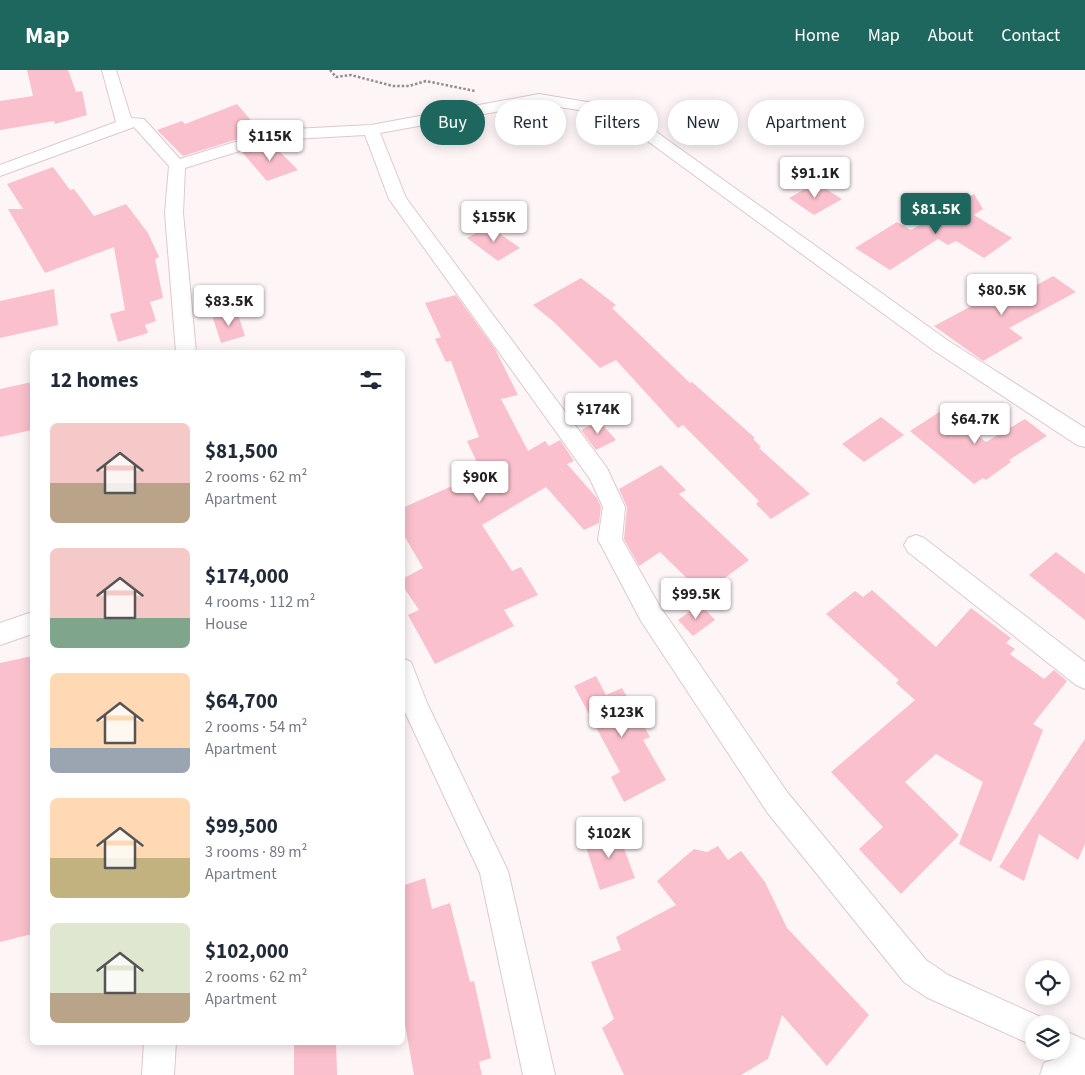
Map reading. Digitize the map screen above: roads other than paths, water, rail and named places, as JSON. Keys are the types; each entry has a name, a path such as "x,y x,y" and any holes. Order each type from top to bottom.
{"street":[{"path":"109,70 125,124"},
{"path":"177,164 274,135 371,130 539,99 617,111 940,345 1085,439"},
{"path":"0,171 125,124 138,122 177,164 174,213 186,350"},
{"path":"371,130 398,199 540,396 599,474 614,507 610,540 650,613 777,802 915,971 937,986 1025,1026"},
{"path":"916,545 1085,677"},
{"path":"0,634 30,624"},
{"path":"405,678 416,707 494,872 539,1075"},
{"path":"158,1075 160,1045"},
{"path":"1070,1050 1085,1057"},
{"path":"1056,1075 1085,1065"}]}
